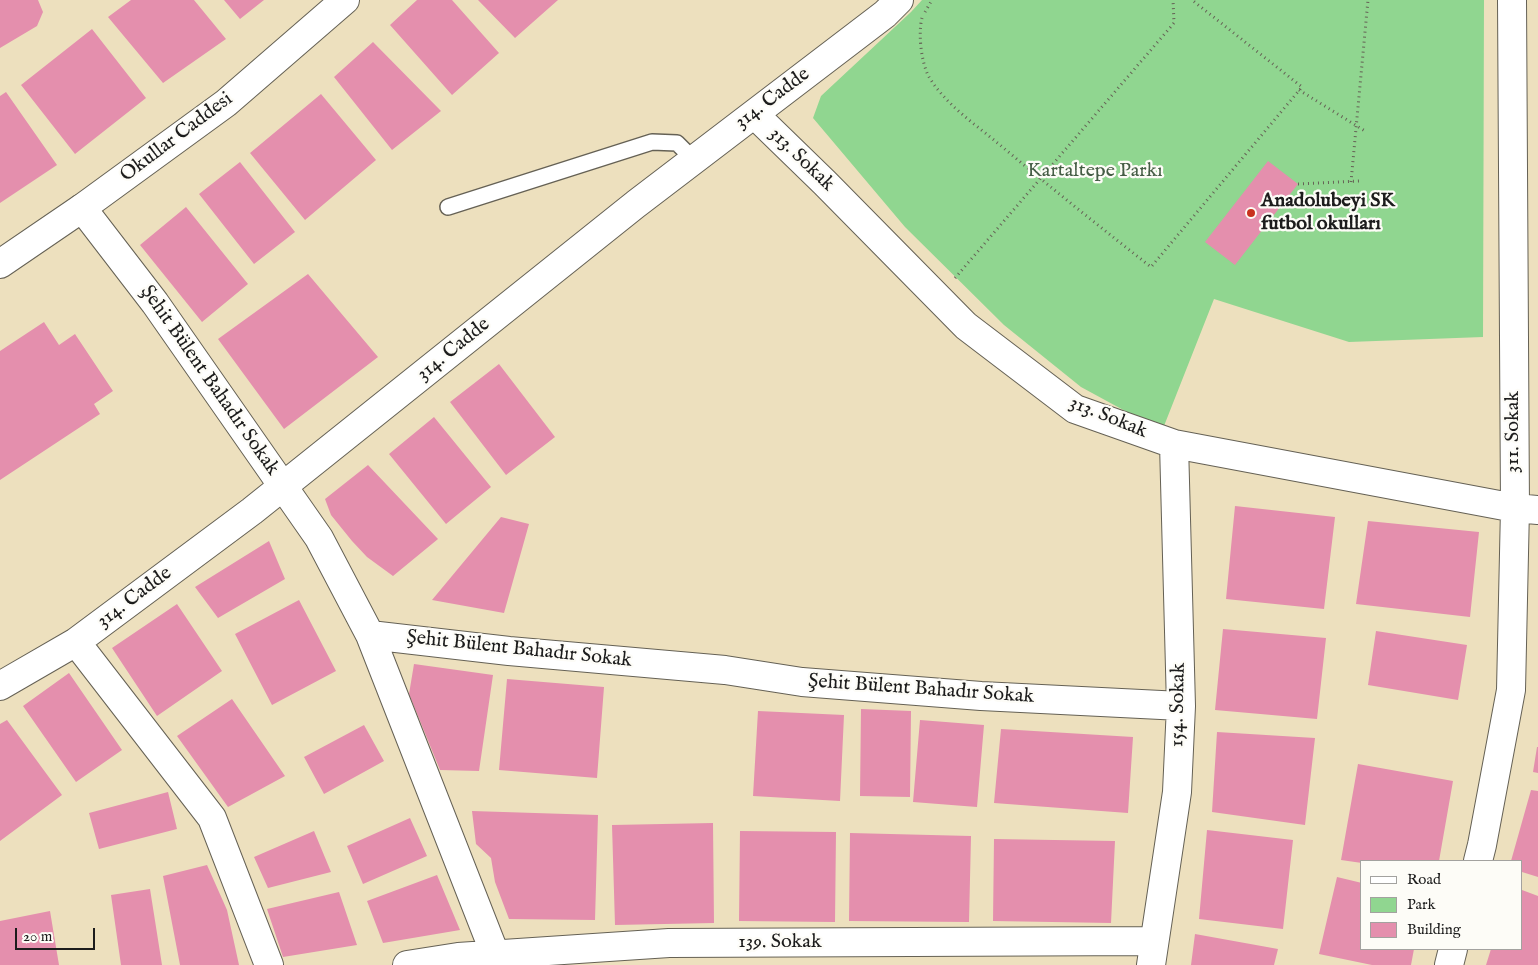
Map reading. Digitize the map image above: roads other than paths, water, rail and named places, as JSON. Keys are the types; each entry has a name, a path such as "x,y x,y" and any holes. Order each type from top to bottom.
{"street":[{"name":"Okullar Caddesi","path":"0,264 82,208 226,103 345,0"},
{"name":"314. Cadde","path":"0,686 76,642 284,486 636,204 885,14 899,0"},
{"name":"311. Sokak","path":"1478,860 1511,690 1526,509 1512,0"},
{"name":"313. Sokak","path":"754,114 966,326 1074,409 1174,444 1526,509"},
{"name":"Şehit Bülent Bahadır Sokak","path":"82,208 155,303 284,486 319,538 370,635 509,651 725,670 802,682 981,696 1181,706"},
{"name":"154. Sokak","path":"1153,953 1177,792 1181,706 1174,444"},
{"path":"370,635 496,960"},
{"path":"76,642 212,818 269,965"},
{"name":"139. Sokak","path":"407,965 458,957 496,960 669,942 1153,953"},
{"path":"1448,965 1453,950"}],"lane":[{"path":"448,207 652,142 677,143 694,160"}],"place":[{"name":"Anadolubeyi SK futbol okulları","path":"1251,213"}],"park label":[{"name":"Kartaltepe Parkı","path":"1095,172"}]}
